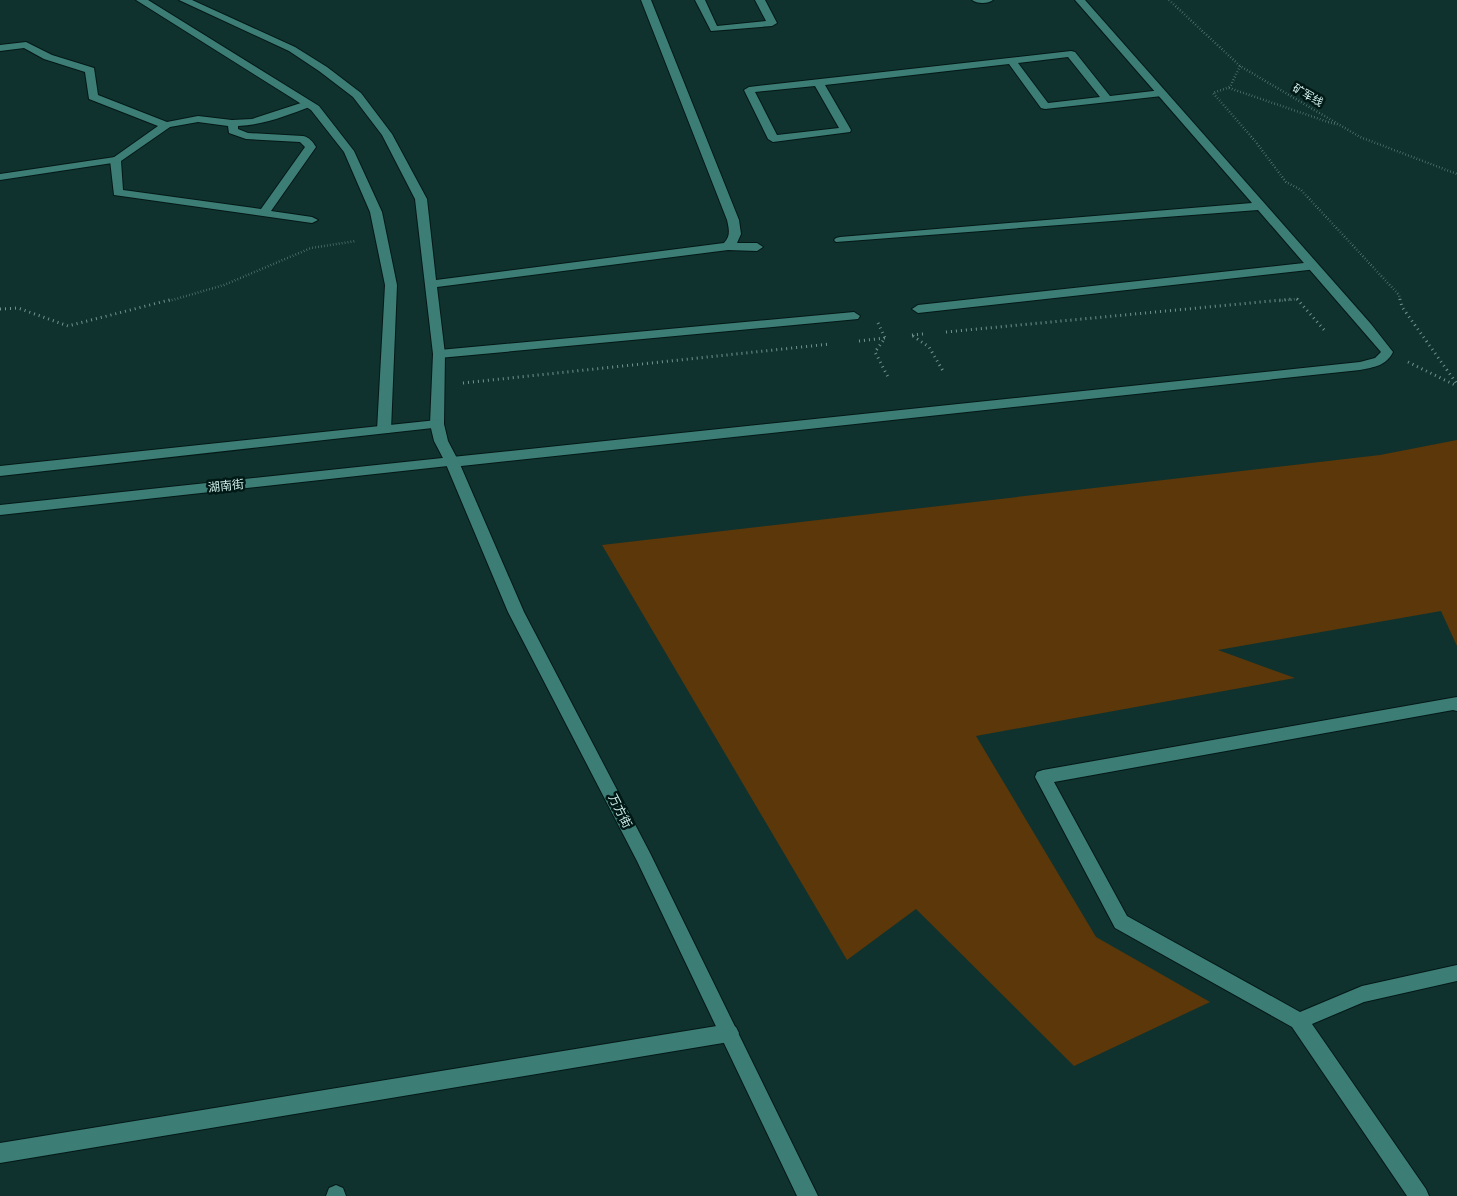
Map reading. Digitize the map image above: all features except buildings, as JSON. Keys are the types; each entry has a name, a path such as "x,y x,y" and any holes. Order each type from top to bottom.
{"street":[{"path":"142,0 315,108 349,151 376,212 391,285 384,430"},
{"name":"万方街","path":"184,0 292,49 323,69 357,95 387,134 421,198 439,354 437,386 440,441 452,462 516,612 644,858 808,1196"},
{"path":"646,0 733,220 736,232 735,239 728,246"},
{"path":"700,0 714,29 772,23 760,0"},
{"path":"977,0 988,0"},
{"path":"1080,0 1314,266 1387,352"},
{"path":"0,48 26,45 48,57 90,70 93,98 166,125"},
{"path":"818,82 846,130 773,139 749,90 818,82 1012,61 1071,54 1107,99"},
{"path":"1012,61 1045,106 1162,93"},
{"path":"0,177 115,160 166,125 191,119 211,119 233,123 274,117 308,104"},
{"path":"233,123 233,131 246,136 303,139 312,147 264,213"},
{"path":"115,160 118,193 312,220"},
{"path":"840,240 1261,206"},
{"path":"430,284 728,246 757,247"},
{"path":"918,309 1314,266"},
{"path":"439,354 854,316"},
{"name":"湖南街","path":"0,510 1360,366 1377,362 1385,357 1387,352"},
{"path":"0,472 438,424"},
{"path":"1419,1196 1299,1022 1121,922 1042,777 1456,703 1457,705"},
{"path":"1299,1022 1362,994 1457,973"},
{"path":"0,1153 729,1033"}],"path":[{"name":"矿军线","path":"1169,0 1240,66 1360,137 1457,174"},
{"path":"1240,66 1230,88 1213,93 1286,182 1301,190 1399,295 1402,307 1457,385"},
{"path":"1228,88 1313,118 1342,126"},
{"path":"0,309 18,308 68,326 140,309 224,285 311,248 381,237"},
{"path":"941,332 1297,299 1325,331"},
{"path":"878,322 885,338"},
{"path":"908,327 912,335 929,347 943,371"},
{"path":"912,335 931,334"},
{"path":"856,341 885,338"},
{"path":"885,338 875,352 888,377"},
{"path":"437,386 837,343"},
{"path":"1387,352 1457,385"}],"shaded area":[{"path":"1457,440 1457,646 1441,611 1218,650 1295,678 976,736 1096,937 1210,1002 1074,1066 916,909 847,960 602,545 1380,455"}]}
